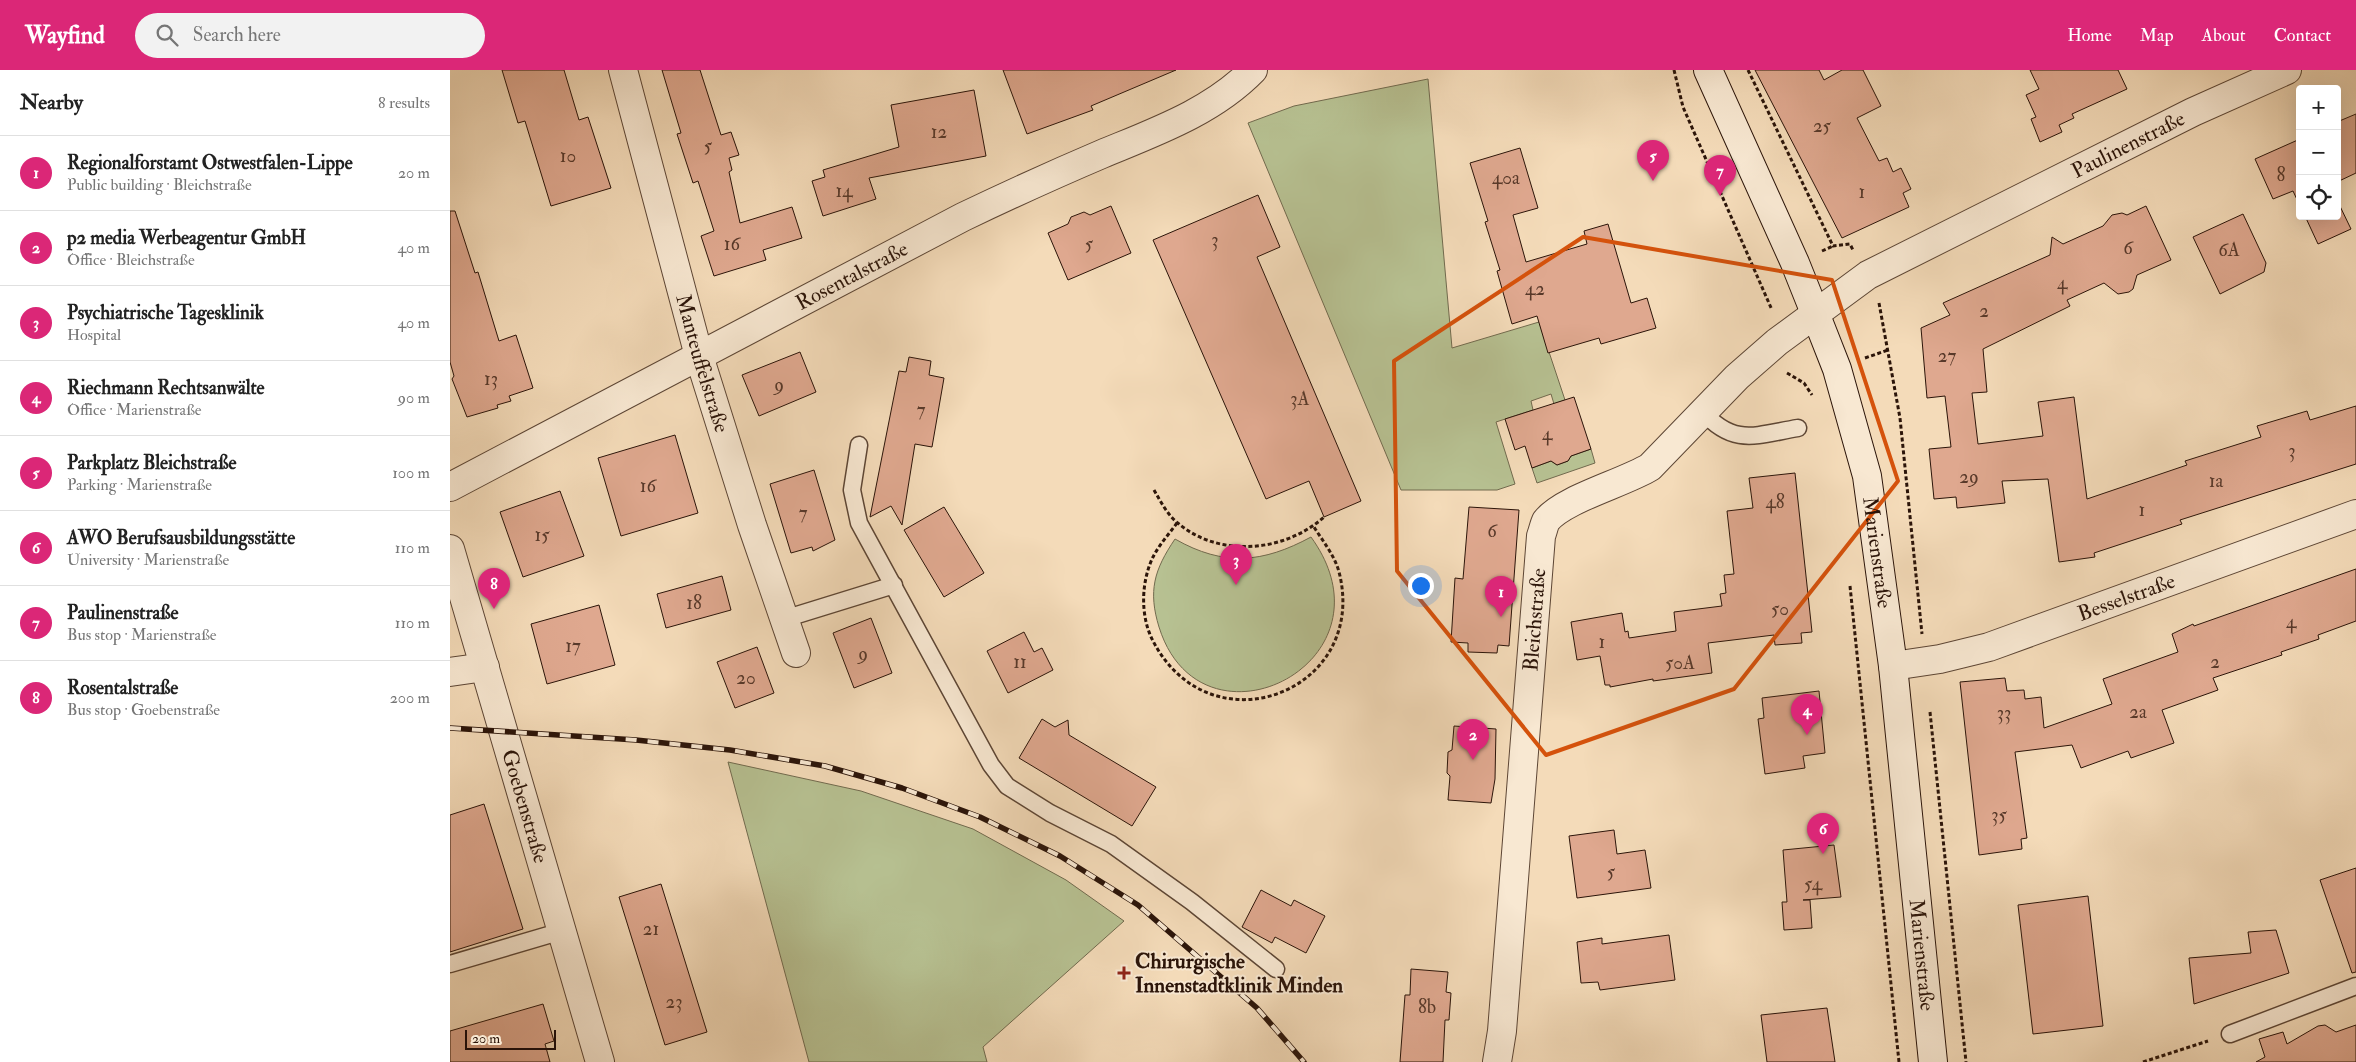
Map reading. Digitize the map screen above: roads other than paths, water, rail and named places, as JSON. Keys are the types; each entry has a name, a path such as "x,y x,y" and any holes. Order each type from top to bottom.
{"street":[{"name":"Manteuffelstraße","path":"623,70 698,356 752,525 796,653"},
{"name":"Rosentalstraße","path":"450,487 963,217 1027,186 1174,123 1231,90 1253,70"},
{"name":"Marienstraße","path":"1708,70 1816,313 1837,369 1866,476 1893,666 1933,1062"},
{"name":"Paulinenstraße","path":"1816,313 1868,275 2192,112 2287,70"},
{"name":"Bleichstraße","path":"1497,1062 1502,1031 1542,536 1545,522 1554,513 1576,501 1634,477 1650,467 1702,411 1737,377 1777,342 1816,313"},
{"name":"Besselstraße","path":"1893,666 1940,659 1989,647 2356,514"},
{"name":"Goebenstraße","path":"450,549 600,1062"},
{"path":"450,672 485,667"}],"lane":[{"path":"1702,411 1722,430 1740,436 1798,428"},
{"path":"859,445 852,490 859,523 991,765 1006,786 1050,814 1111,844 1192,902 1276,970"},
{"path":"784,620 894,585"},
{"path":"450,964 562,931"},
{"path":"2230,1034 2356,986"}],"railway":[{"path":"450,728 636,740 730,750 825,766 902,788 980,817 1060,856 1138,905 1257,1008 1304,1062"}],"place":[{"name":"Parkplatz Bleichstraße","path":"1653,181"},
{"name":"Paulinenstraße","path":"1720,196"},
{"name":"Psychiatrische Tagesklinik","path":"1236,585"},
{"name":"Rosentalstraße","path":"494,609"},
{"name":"Regionalforstamt Ostwestfalen-Lippe","path":"1501,617"},
{"name":"Riechmann Rechtsanwälte","path":"1807,735"},
{"name":"p2 media Werbeagentur GmbH","path":"1473,760"},
{"name":"AWO Berufsausbildungsstätte","path":"1823,854"},
{"name":"Chirurgische Innenstadtklinik Minden","path":"1124,973"}]}
